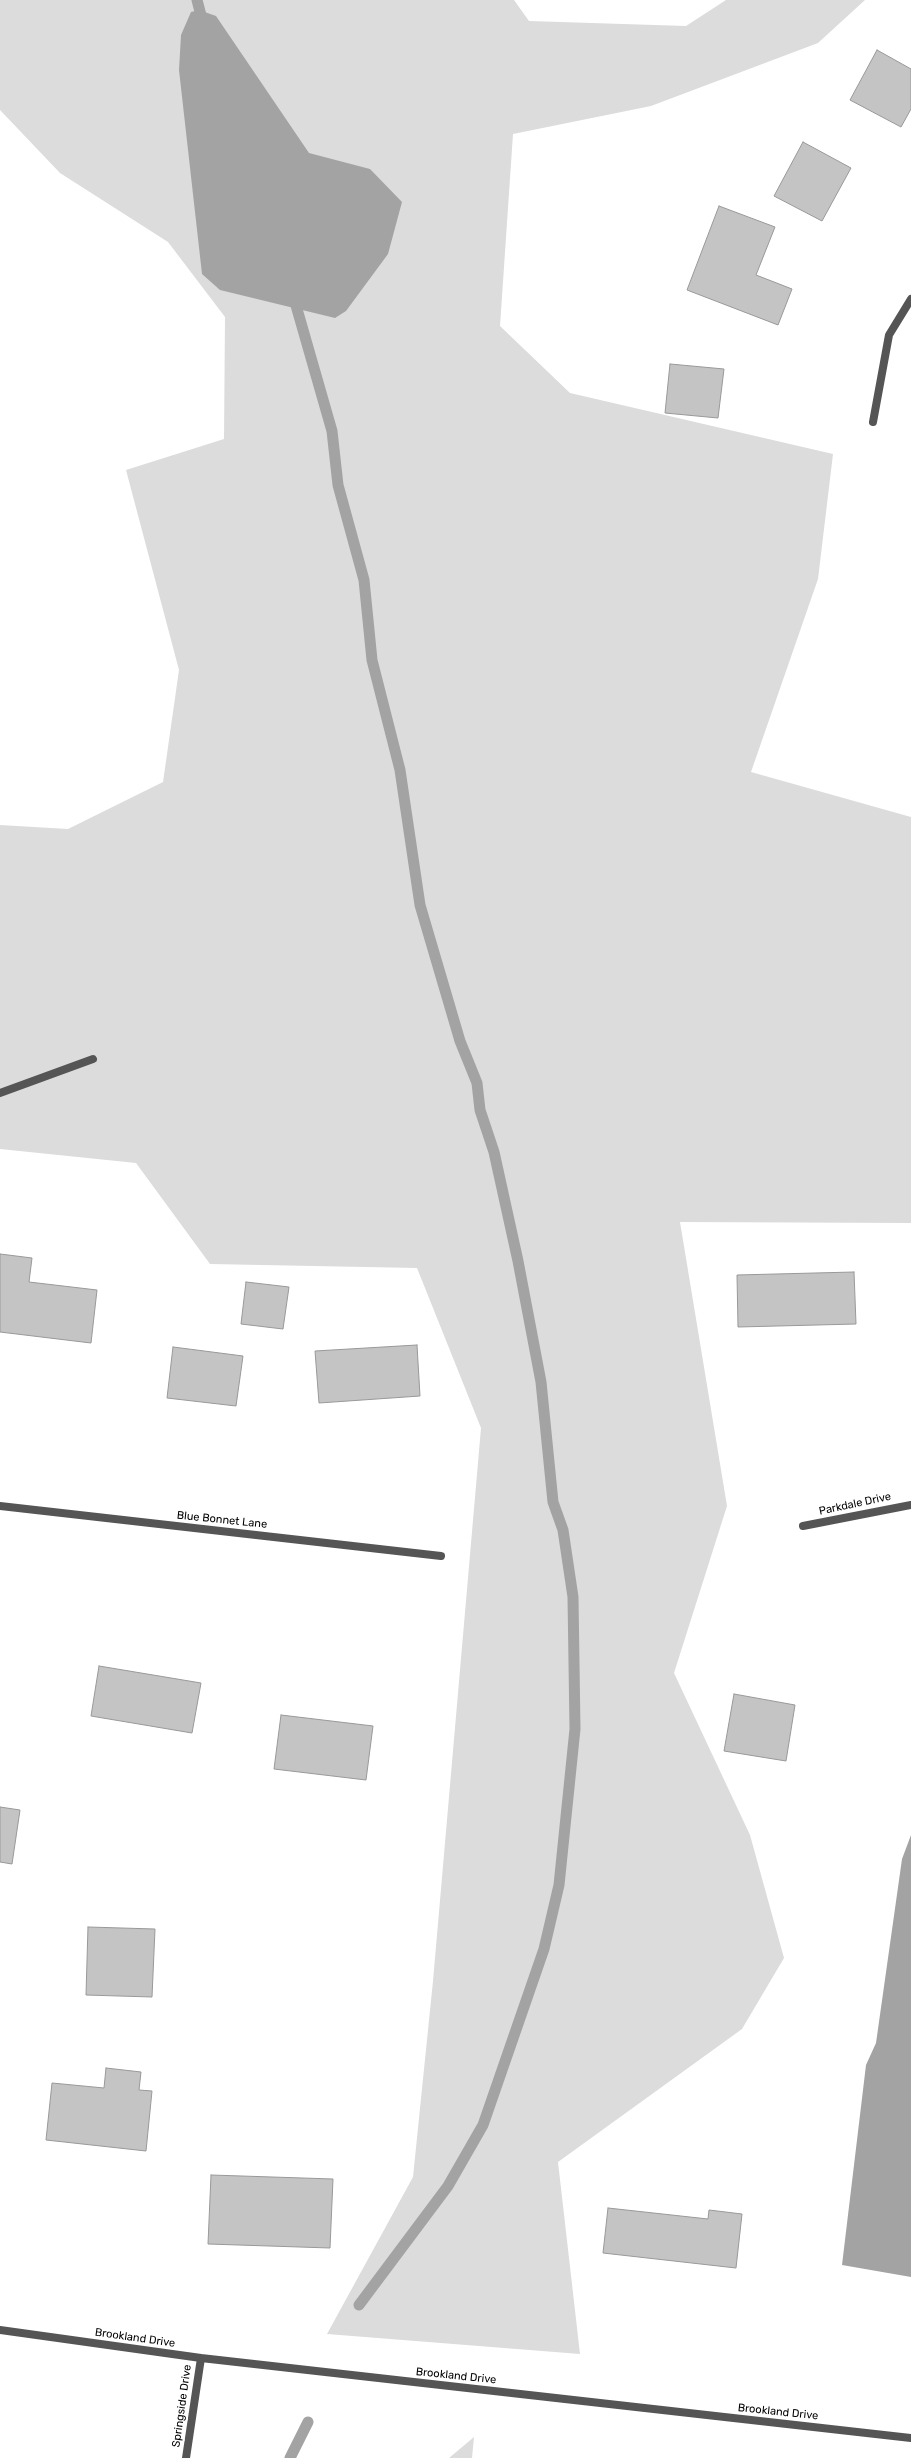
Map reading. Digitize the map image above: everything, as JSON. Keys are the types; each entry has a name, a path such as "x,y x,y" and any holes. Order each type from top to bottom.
{"street":[{"path":"873,422 889,335 911,299"},
{"path":"0,1093 93,1059"},
{"name":"Parkdale Drive","path":"803,1526 911,1505"},
{"name":"Blue Bonnet Lane","path":"0,1506 441,1556"},
{"name":"Brookland Drive","path":"0,2330 200,2358 911,2438"},
{"name":"Springside Drive","path":"186,2458 200,2358"}],"shaded area":[{"path":"0,0 514,0 529,21 686,26 726,0 865,0 818,43 651,106 513,134 500,326 570,393 833,454 818,579 751,772 911,817 911,1223 680,1222 727,1506 674,1673 750,1835 784,1958 742,2029 558,2162 580,2354 327,2334 413,2177 433,1981 481,1428 417,1268 210,1264 136,1163 0,1149 0,825 68,829 163,782 179,670 126,470 224,439 225,317 168,242 60,173 0,110"},
{"path":"199,10 216,16 309,153 370,169 402,202 388,254 346,311 335,318 220,290 202,274 179,70 181,35 191,12"},
{"path":"911,1835 911,2277 842,2265 866,2065 876,2043 902,1859"},
{"path":"474,2437 472,2458 449,2458"}],"building":[{"path":"877,50 911,69 911,109 901,127 850,100"},
{"path":"803,142 851,168 822,221 774,196"},
{"path":"719,206 775,227 756,275 792,289 778,325 687,290"},
{"path":"670,364 724,369 718,418 665,413"},
{"path":"0,1254 32,1258 29,1282 97,1290 91,1343 0,1332"},
{"path":"854,1272 856,1324 738,1327 737,1275"},
{"path":"246,1282 289,1287 283,1329 241,1324"},
{"path":"417,1345 420,1396 319,1403 315,1351"},
{"path":"173,1347 243,1356 236,1406 167,1398"},
{"path":"99,1666 201,1683 192,1733 91,1716"},
{"path":"734,1694 795,1705 786,1761 724,1751"},
{"path":"281,1715 373,1726 366,1780 274,1769"},
{"path":"0,1807 20,1810 12,1864 0,1862"},
{"path":"88,1927 155,1929 152,1997 86,1995"},
{"path":"106,2068 141,2072 139,2090 152,2091 146,2151 46,2140 52,2083 104,2088"},
{"path":"211,2175 333,2179 330,2248 208,2244"},
{"path":"608,2208 708,2219 709,2210 742,2214 736,2268 603,2253"}],"waterway":[{"path":"197,0 203,23"},
{"path":"293,295 332,431 338,485 364,580 372,660 400,770 420,905 460,1041 477,1083 480,1110 494,1152 518,1261 541,1382 553,1502 563,1530 573,1597 575,1729 559,1885 544,1949 483,2125 448,2186 359,2305"},
{"path":"290,2458 308,2422"}]}
